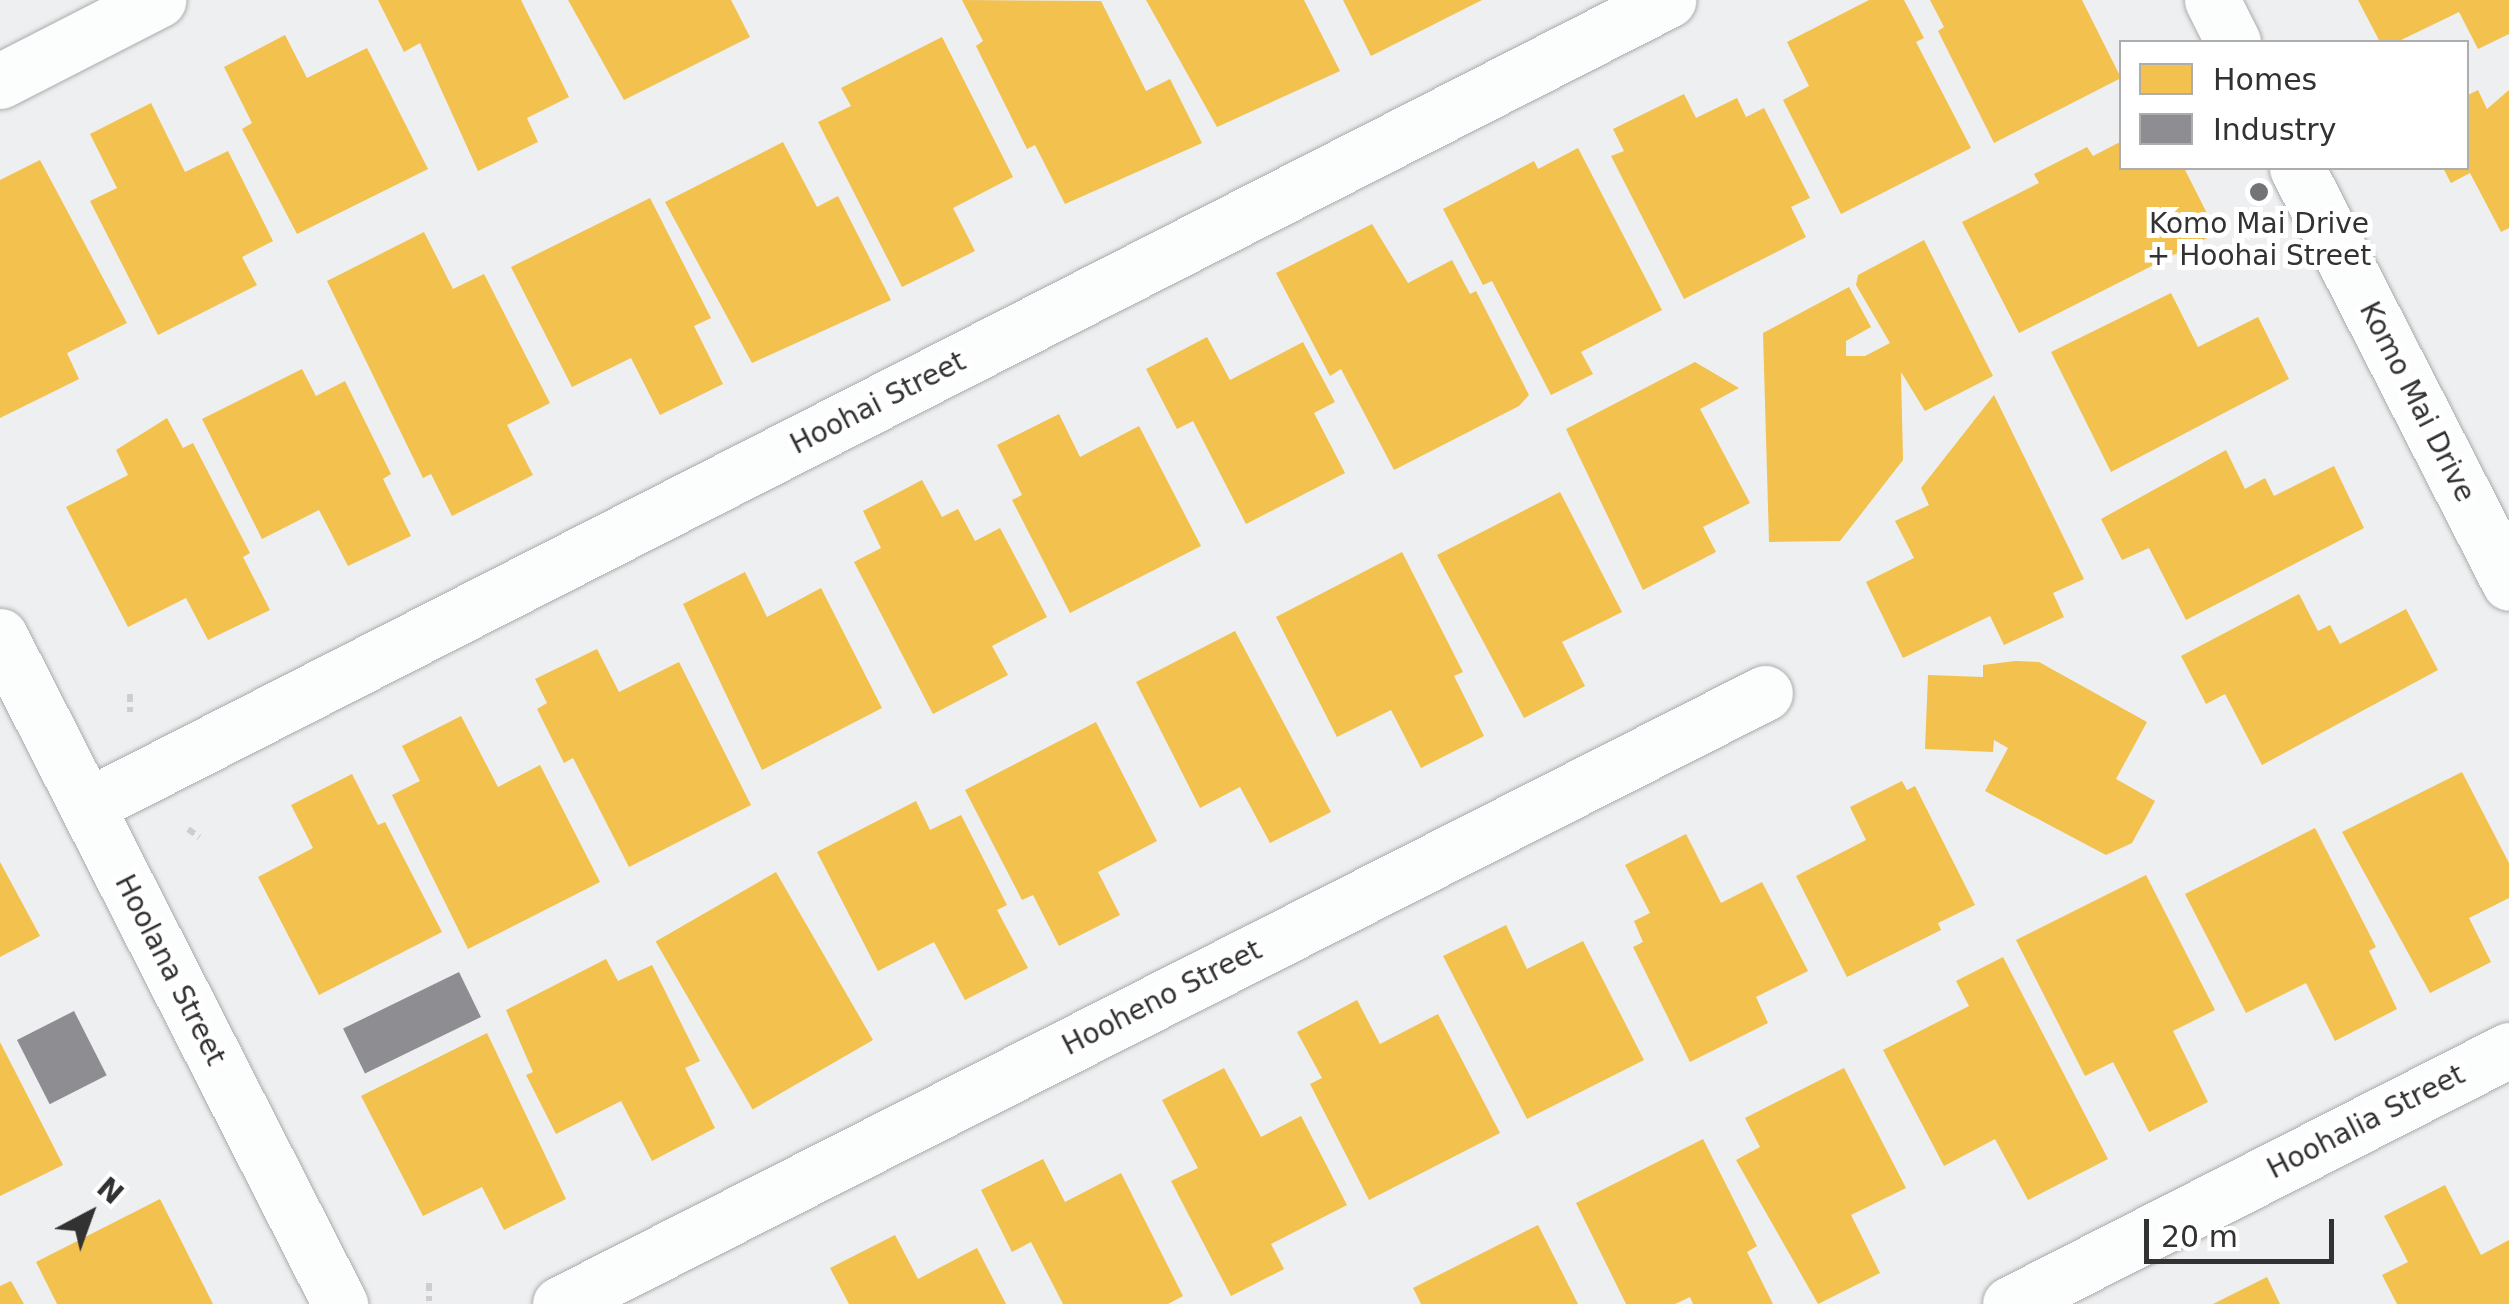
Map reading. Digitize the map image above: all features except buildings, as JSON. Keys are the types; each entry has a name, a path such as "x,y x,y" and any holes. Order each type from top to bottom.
{"street":[{"path":"0,81 158,0"},
{"name":"Hoohai Street","path":"87,806 1668,0"},
{"path":"2212,0 2233,40"},
{"name":"Komo Mai Drive","path":"2299,170 2509,583"},
{"name":"Hoolana Street","path":"0,636 340,1304"},
{"name":"Hooheno Street","path":"560,1304 1764,693"},
{"name":"Hoohalia Street","path":"2010,1304 2509,1050"}],"path":[{"path":"130,694 130,712"},
{"path":"188,828 198,837"},
{"path":"429,1284 430,1301"}],"place":[{"name":"Komo Mai Drive + Hoohai Street","path":"2259,192"}]}
